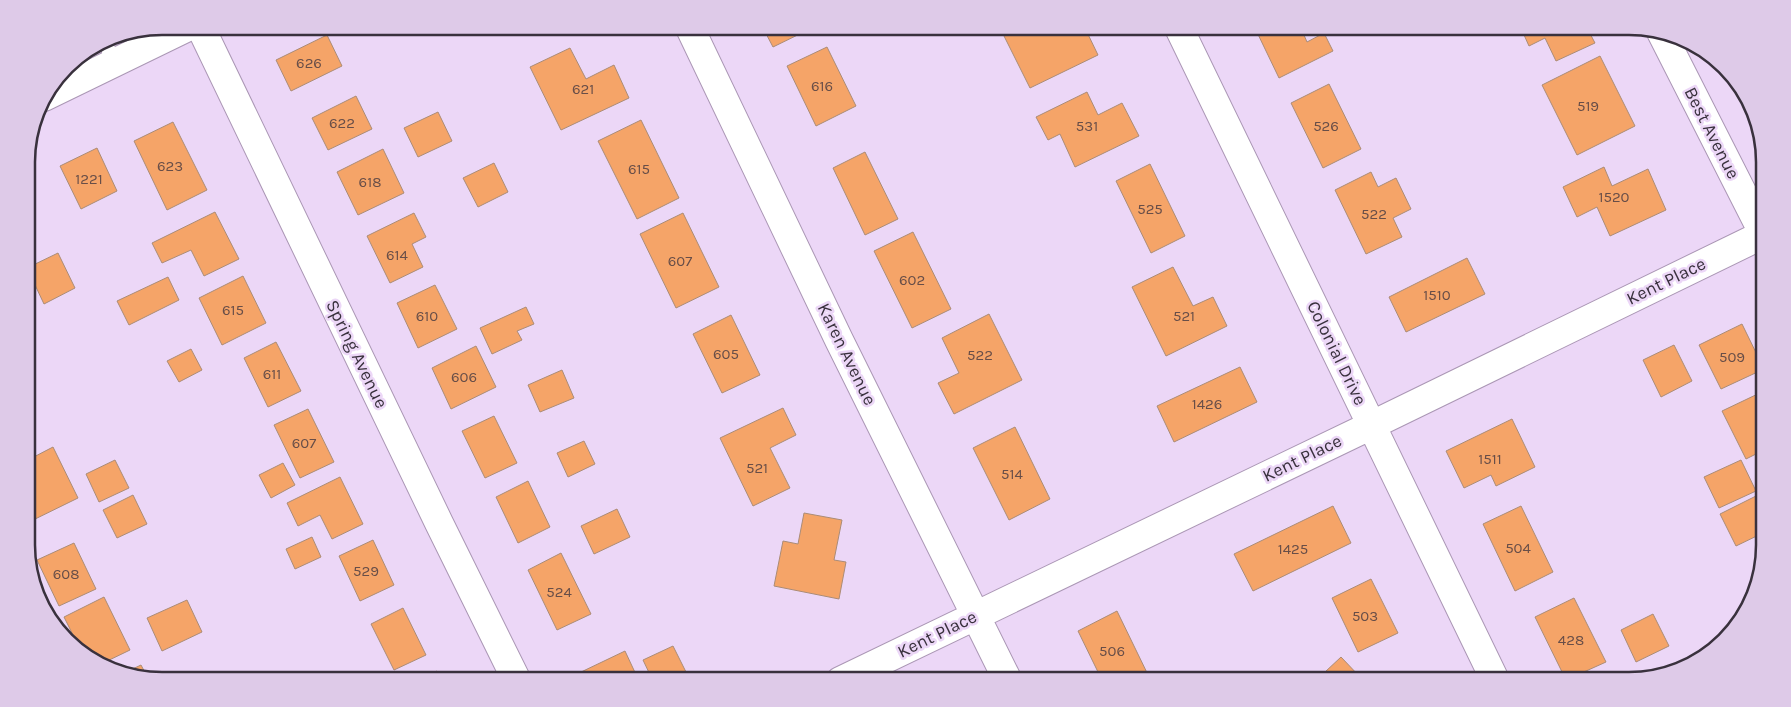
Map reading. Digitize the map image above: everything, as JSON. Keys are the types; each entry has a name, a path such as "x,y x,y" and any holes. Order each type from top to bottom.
{"street":[{"path":"61,85 109,52 162,35"},
{"name":"Spring Avenue","path":"204,35 513,672"},
{"name":"Karen Avenue","path":"693,35 839,340 1004,672"},
{"name":"Colonial Drive","path":"1182,35 1491,672"},
{"name":"Best Avenue","path":"1665,41 1756,218"},
{"name":"Kent Place","path":"859,672 1756,238"}],"building":[{"path":"327,35 342,66 291,91 276,60"},
{"path":"767,35 798,35 773,47"},
{"path":"1004,35 1088,35 1098,55 1030,88"},
{"path":"1258,35 1304,35 1307,42 1320,35 1325,35 1333,51 1279,78"},
{"path":"1524,35 1591,35 1595,43 1556,61 1545,38 1529,46"},
{"path":"827,47 856,106 816,126 787,66"},
{"path":"570,48 586,79 614,65 629,98 561,130 530,67"},
{"path":"1600,56 1635,126 1577,155 1542,85"},
{"path":"1329,84 1361,149 1323,168 1291,103"},
{"path":"1087,92 1098,115 1122,103 1139,136 1075,167 1060,134 1048,140 1036,117"},
{"path":"356,96 372,129 328,150 312,118"},
{"path":"438,112 452,141 418,157 404,128"},
{"path":"641,120 679,198 637,219 598,141"},
{"path":"173,122 207,190 167,210 134,141"},
{"path":"97,148 117,191 81,209 60,166"},
{"path":"383,149 404,193 358,215 337,172"},
{"path":"865,152 898,219 865,235 833,168"},
{"path":"494,163 508,192 478,207 463,178"},
{"path":"1150,164 1185,236 1151,253 1116,181"},
{"path":"1604,167 1612,186 1648,169 1666,210 1610,236 1597,207 1577,217 1563,187"},
{"path":"1371,172 1378,187 1396,178 1411,209 1393,218 1402,237 1366,254 1335,190"},
{"path":"215,212 239,259 204,276 191,250 162,263 152,243"},
{"path":"414,213 426,237 412,244 423,267 390,283 367,236"},
{"path":"683,213 719,287 676,308 640,234"},
{"path":"913,232 951,309 912,328 874,251"},
{"path":"58,253 75,288 44,304 35,285 35,264"},
{"path":"1467,258 1485,294 1406,332 1389,297"},
{"path":"1173,267 1193,306 1213,297 1227,326 1166,356 1132,287"},
{"path":"243,276 266,323 222,345 199,298"},
{"path":"168,277 179,300 129,325 117,301"},
{"path":"435,285 457,329 418,348 397,303"},
{"path":"526,307 534,324 517,331 522,340 492,354 480,328"},
{"path":"989,314 1022,380 954,414 938,383 959,373 942,338"},
{"path":"731,315 760,375 722,393 693,334"},
{"path":"1742,324 1756,353 1756,373 1721,389 1699,345"},
{"path":"276,342 301,391 268,407 244,358"},
{"path":"1674,345 1692,381 1661,397 1643,360"},
{"path":"476,346 496,387 451,409 432,368"},
{"path":"191,349 202,370 179,382 167,361"},
{"path":"1240,367 1257,402 1174,442 1157,406"},
{"path":"562,370 574,398 540,412 528,385"},
{"path":"1756,395 1756,454 1746,459 1722,411"},
{"path":"783,408 796,435 770,448 790,488 753,506 720,438"},
{"path":"308,409 334,462 300,478 274,425"},
{"path":"494,416 517,463 485,478 462,431"},
{"path":"1512,419 1535,467 1496,486 1491,475 1464,488 1446,451"},
{"path":"1015,427 1050,499 1009,520 973,448"},
{"path":"584,441 595,464 568,477 557,453"},
{"path":"53,447 78,498 35,519 35,456"},
{"path":"115,460 129,488 99,502 86,474"},
{"path":"1741,460 1756,491 1719,508 1704,477"},
{"path":"283,463 295,485 271,498 259,475"},
{"path":"340,477 363,524 332,539 320,515 298,526 287,503"},
{"path":"528,481 550,527 518,543 496,497"},
{"path":"133,495 147,524 117,538 103,510"},
{"path":"1756,496 1756,536 1736,546 1720,514"},
{"path":"1333,506 1351,543 1253,591 1234,554"},
{"path":"1521,506 1553,572 1515,591 1483,524"},
{"path":"617,509 630,537 594,554 581,526"},
{"path":"804,513 842,520 834,560 846,562 839,599 774,586 783,541 798,544"},
{"path":"312,537 321,557 295,569 286,549"},
{"path":"373,540 394,585 360,601 339,556"},
{"path":"74,543 96,589 59,606 37,560"},
{"path":"561,553 591,614 557,630 528,570"},
{"path":"1371,579 1398,633 1358,652 1332,598"},
{"path":"104,597 130,650 109,660 106,659 92,651 73,635 64,617"},
{"path":"1574,598 1606,662 1584,672 1562,672 1535,617"},
{"path":"187,600 202,632 162,651 147,618"},
{"path":"403,608 426,655 394,670 371,624"},
{"path":"1117,611 1147,672 1098,672 1078,631"},
{"path":"1653,614 1669,646 1636,662 1621,630"},
{"path":"673,646 686,672 649,672 643,660"},
{"path":"625,651 635,672 581,672"},
{"path":"1341,657 1355,672 1325,672"},
{"path":"141,665 144,671 138,670 133,669"}]}
